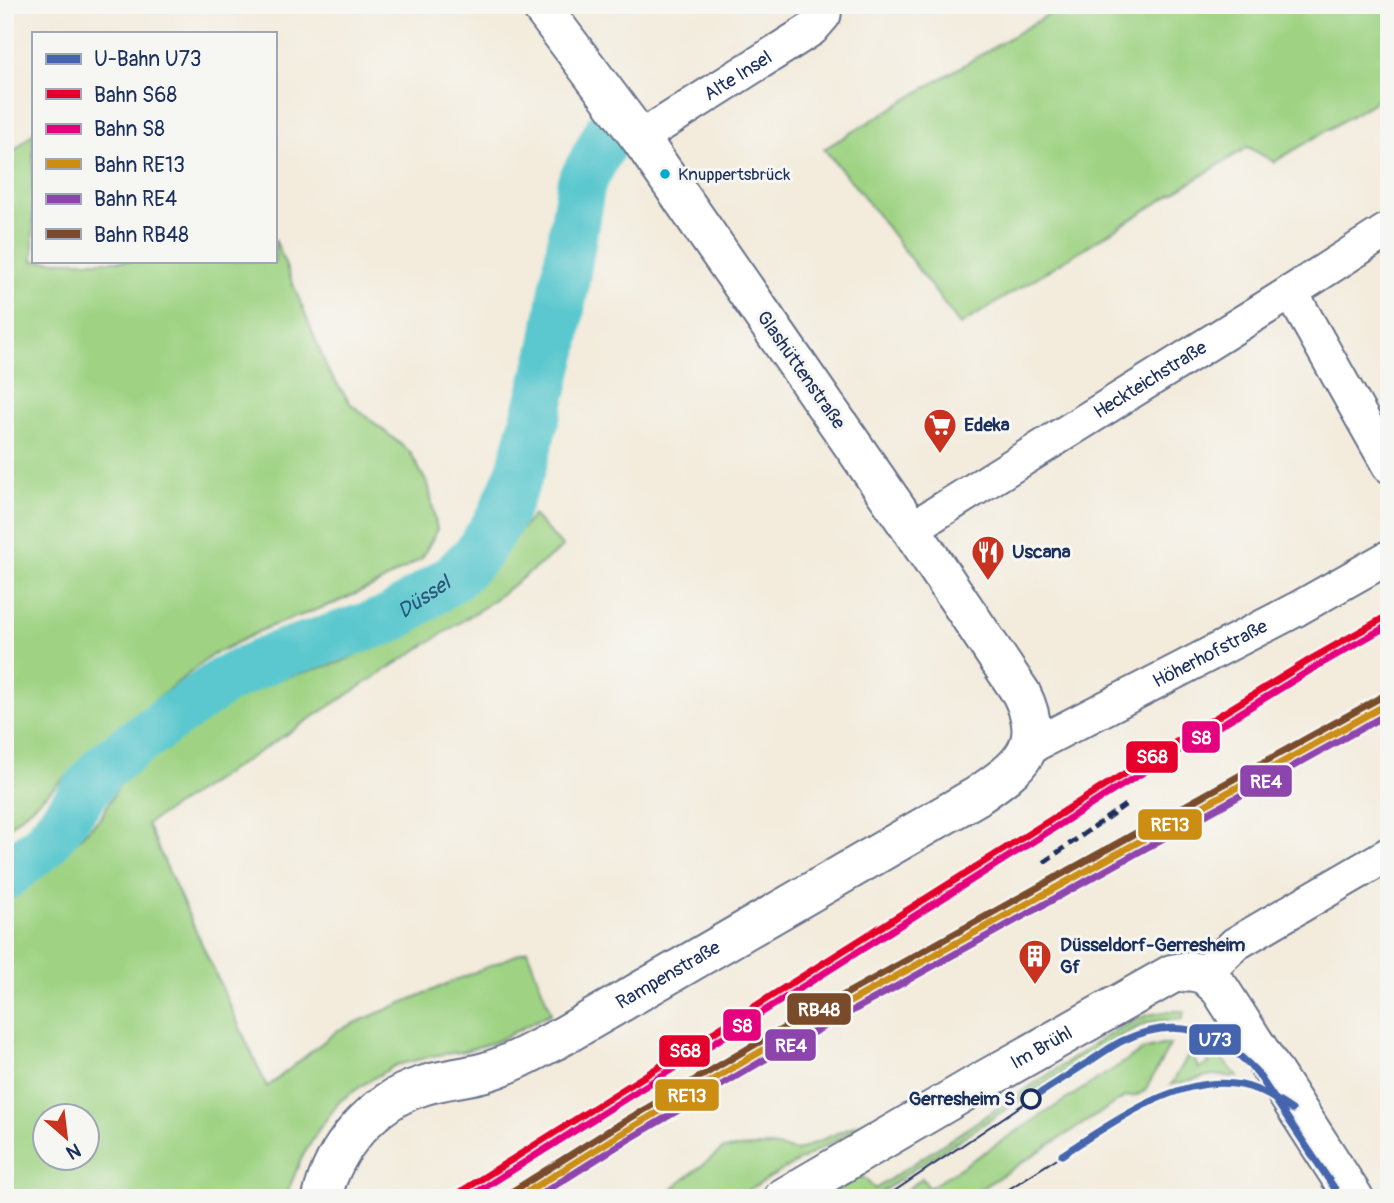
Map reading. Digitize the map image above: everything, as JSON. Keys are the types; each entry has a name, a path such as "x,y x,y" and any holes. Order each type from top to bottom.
{"main road":[{"name":"Glashüttenstraße","path":"540,5 640,138 911,529 1021,694 1029,710 1031,723 1032,736 1028,748"},
{"name":"Rampenstraße","path":"322,1198 337,1159 355,1132 378,1110 404,1092 488,1071 563,1036 977,796 1005,777 1018,764 1028,748"},
{"name":"Im Brühl","path":"783,1198 1163,979 1179,972 1199,973"},
{"path":"1199,973 1213,981 1231,1006 1354,1198"}],"street":[{"name":"Alte Insel","path":"640,138 812,29 824,15 825,5"},
{"name":"Heckteichstraße","path":"911,529 1389,229"},
{"path":"1291,292 1389,466"},
{"name":"Höherhofstraße","path":"1028,748 1297,609 1389,557"},
{"path":"1199,973 1235,944 1389,854"}],"green space":[{"path":"1064,5 1389,5 1389,93 1274,162 1248,147 960,325 861,193 824,149"},
{"path":"32,134 32,262 276,262 276,241 328,371 351,404 410,452 429,487 437,530 422,558 376,585 266,628 212,655 144,709 5,830 5,160"},
{"path":"533,515 563,547 484,607 147,824 267,1087 338,1030 527,950 551,1013 497,1041 461,1052 396,1065 367,1082 340,1101 319,1129 301,1159 285,1198 5,1198 5,897 51,867 101,817 125,775 196,720 266,683 341,662 413,627 484,577"},
{"path":"1183,1011 1182,1019 1144,1024 1116,1038 873,1198 824,1198 862,1176 875,1189 1116,1030 1147,1015"},
{"path":"1170,1045 1145,1091 1125,1097 966,1198 896,1198 922,1178 929,1188 1143,1050"},
{"path":"1191,1051 1198,1068 1209,1064 1205,1051 1221,1058 1238,1077 1212,1075 1171,1085"},
{"path":"885,1112 734,1198 660,1198 723,1149 771,1146 797,1151"}],"waterway":[{"name":"Düssel","path":"5,876 44,845 102,769 225,680 275,656 391,619 454,577 477,554 501,517 521,470 554,348 581,184 609,131"}],"tram line":[{"path":"884,1198 1031,1099"},
{"path":"995,1198 1062,1155"}],"railway":[{"path":"1044,862 1125,805"}],"metro line":[{"name":"U73","path":"1031,1099 1122,1041 1160,1029 1194,1031 1226,1045 1256,1071 1341,1198"},
{"name":"U73","path":"1062,1155 1144,1105 1189,1088 1211,1084 1242,1085 1264,1093 1292,1110"}],"rail line":[{"name":"S68","path":"451,1198 1106,785 1313,658 1389,615"},
{"name":"S8","path":"468,1198 1111,792 1389,625"},
{"name":"RB48","path":"513,1191 761,1041 1385,695"},
{"name":"RE13","path":"518,1198 765,1049 1389,703"},
{"name":"RE4","path":"535,1198 769,1057 1389,713"}],"place":[{"name":"Knuppertsbrück","path":"665,174"},
{"name":"Edeka","path":"940,455"},
{"name":"Uscana","path":"988,582"},
{"name":"Düsseldorf-Gerresheim Gf","path":"1035,986"},
{"name":"Gerresheim S","path":"1031,1099"}]}
